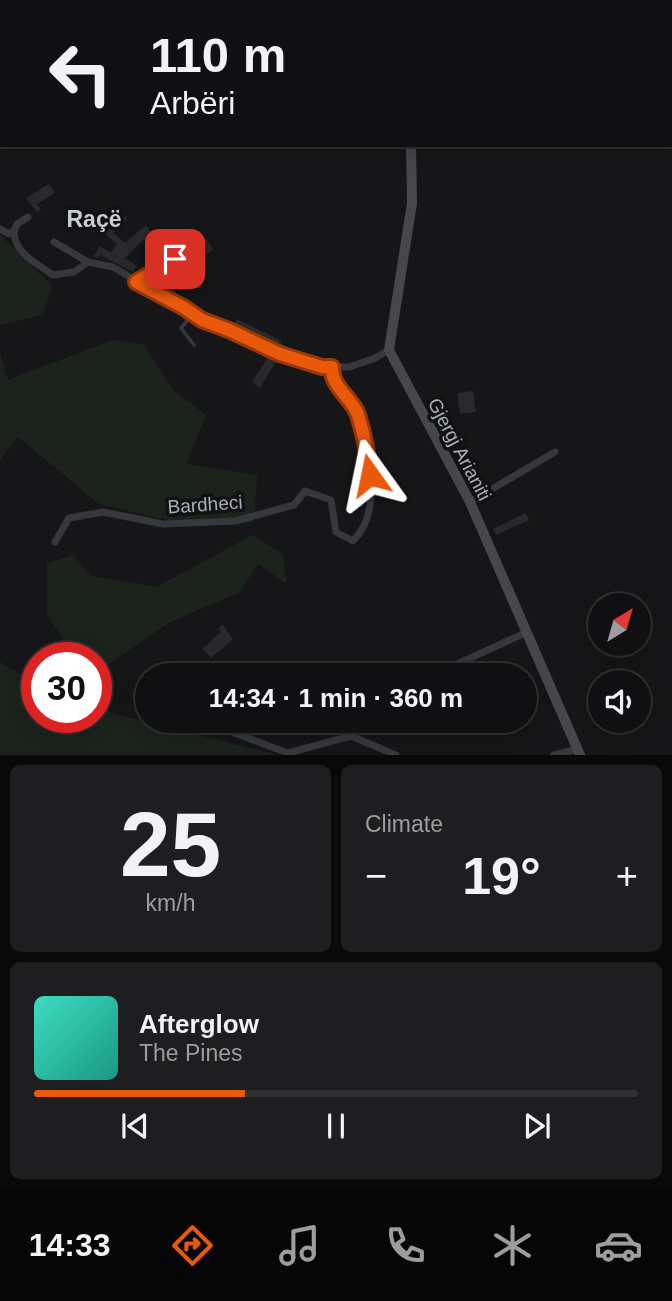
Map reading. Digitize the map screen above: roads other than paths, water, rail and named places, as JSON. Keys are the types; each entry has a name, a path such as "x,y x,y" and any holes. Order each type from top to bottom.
{"main road":[{"path":"389,350 412,203 411,147"},
{"name":"Gjergj Arianiti","path":"389,350 470,502 579,752"}],"street":[{"path":"28,217 17,224 14,231 14,242 21,252 53,275 74,272 88,262"},
{"path":"0,229 9,234 14,231"},
{"path":"54,242 88,262 113,267 202,320 280,354 322,367 349,367 389,350"},
{"path":"136,282 184,254"},
{"name":"Bardheci","path":"55,542 69,518 103,512 163,524 235,521 294,505 304,491 331,500 336,532 353,541 363,531 373,490 357,412 338,388 332,375 332,367"},
{"path":"470,502 555,452"},
{"path":"460,663 527,632"},
{"path":"234,733 288,754 351,736 396,755"},
{"path":"554,755 579,752"}],"lane":[{"path":"193,314 181,328 194,345"}],"district":[{"name":"Raçë","path":"94,219"}]}
